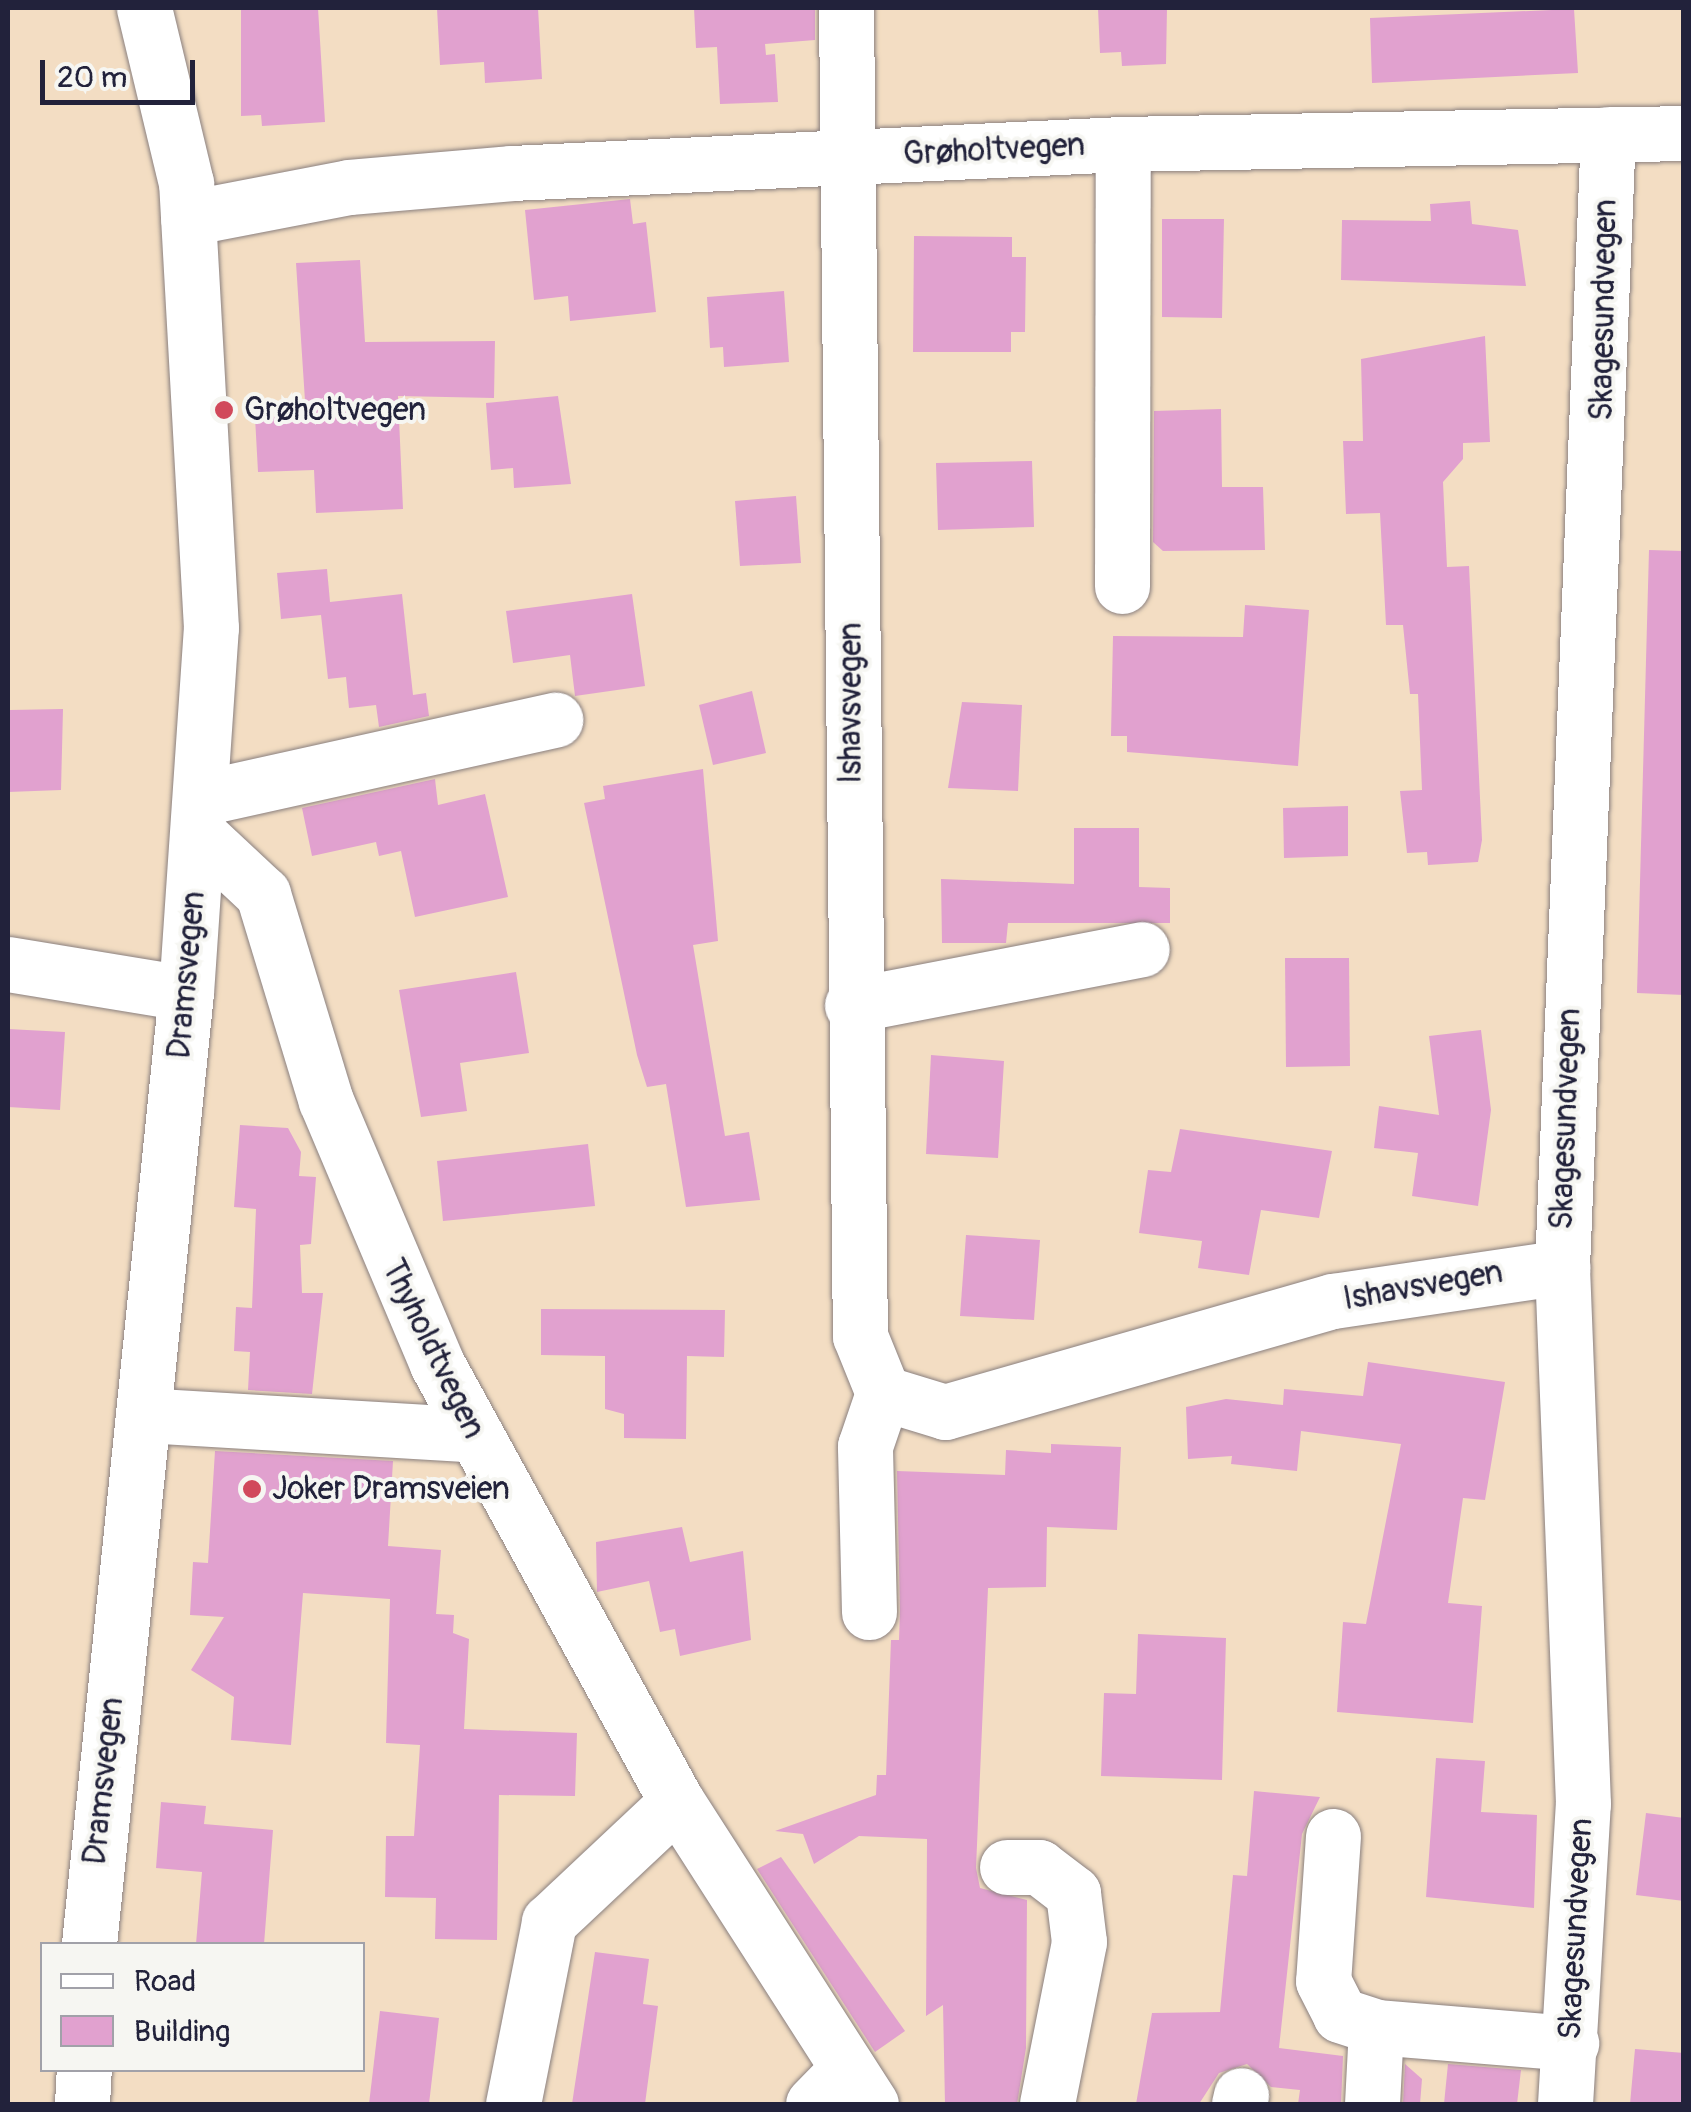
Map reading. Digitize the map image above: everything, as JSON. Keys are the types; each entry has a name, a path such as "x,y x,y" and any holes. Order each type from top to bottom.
{"street":[{"name":"Dramsvegen","path":"89,1942 186,993 211,628 188,218 144,8"},
{"name":"Ishavsvegen","path":"846,8 854,156 852,1005 860,1336 883,1393 945,1412 1333,1301 1562,1268"},
{"name":"Skagesundvegen","path":"1564,2104 1571,2042 1582,1804 1562,1268 1608,134"},
{"name":"Grøholtvegen","path":"188,218 349,186 854,156 1123,144 1684,134"},
{"path":"1122,586 1123,144"},
{"path":"201,816 555,720"},
{"name":"Thyholdtvegen","path":"201,816 263,894 362,1198 475,1436 677,1802 844,2093"},
{"path":"852,1005 1142,949"},
{"path":"8,964 186,993"},
{"path":"869,1612 866,1446 883,1393"},
{"path":"143,1415 475,1436"},
{"path":"513,2104 549,1922 677,1802"},
{"path":"1333,1836 1325,1992 1340,2015 1376,2027 1571,2042"},
{"path":"1007,1867 1039,1867 1073,1892 1079,1942 1047,2104"},
{"path":"1372,2104 1376,2027"},
{"path":"82,2104 84,2072"}],"building":[{"path":"241,8 318,8 325,122 262,126 261,115 241,116"},
{"path":"437,8 538,8 542,79 485,83 484,62 440,65"},
{"path":"694,8 815,8 815,40 765,44 766,55 775,54 778,102 720,104 717,47 696,48"},
{"path":"1098,8 1167,8 1166,64 1122,66 1121,52 1100,53"},
{"path":"1574,9 1578,73 1372,83 1370,18"},
{"path":"630,199 633,224 646,222 656,312 570,321 568,296 534,300 525,210"},
{"path":"1470,201 1472,224 1518,230 1526,286 1341,280 1342,220 1431,221 1430,204"},
{"path":"1162,219 1224,219 1222,318 1162,317"},
{"path":"914,236 1012,237 1012,257 1026,257 1025,332 1011,332 1011,352 913,352"},
{"path":"360,260 365,342 495,341 494,398 398,396 403,509 316,513 314,470 258,472 255,417 306,416 296,263"},
{"path":"784,291 789,362 724,367 723,347 710,348 707,297"},
{"path":"1485,336 1490,442 1463,443 1463,459 1443,482 1447,567 1469,566 1482,840 1478,862 1428,865 1427,852 1407,853 1400,791 1422,790 1418,694 1410,694 1403,625 1386,625 1380,513 1346,514 1343,441 1363,441 1361,359"},
{"path":"558,396 571,484 514,488 513,468 491,470 486,403"},
{"path":"1221,409 1222,487 1263,487 1265,550 1163,551 1153,542 1154,411"},
{"path":"1032,461 1034,527 938,530 936,463"},
{"path":"796,496 801,563 740,566 735,501"},
{"path":"1649,550 1684,551 1684,995 1637,993"},
{"path":"327,569 330,602 402,594 413,695 426,693 429,716 379,727 376,705 349,708 346,677 328,679 321,615 281,619 277,573"},
{"path":"632,594 645,686 575,696 570,655 513,663 506,611"},
{"path":"1245,605 1309,610 1298,766 1127,752 1127,736 1111,736 1113,636 1243,637"},
{"path":"752,691 766,753 713,765 699,705"},
{"path":"962,702 1022,705 1018,791 948,788"},
{"path":"63,709 61,790 8,792 10,710"},
{"path":"703,769 718,941 693,945 725,1136 749,1132 760,1200 686,1207 666,1084 647,1087 637,1055 584,803 605,799 603,786"},
{"path":"435,779 438,805 485,794 508,897 415,917 401,851 379,856 376,842 312,856 302,808"},
{"path":"1348,806 1348,856 1284,858 1283,808"},
{"path":"1074,828 1139,828 1139,887 1170,888 1170,923 1008,923 1006,943 942,943 941,879 1074,884"},
{"path":"1285,958 1349,958 1350,1066 1286,1067"},
{"path":"516,972 529,1053 460,1063 467,1111 421,1117 399,990"},
{"path":"8,1029 65,1032 60,1110 8,1107"},
{"path":"1481,1030 1491,1110 1478,1206 1412,1196 1418,1153 1374,1148 1379,1106 1439,1115 1429,1036"},
{"path":"931,1055 1004,1061 998,1158 926,1154"},
{"path":"240,1125 288,1128 301,1152 299,1176 316,1177 311,1244 300,1245 302,1293 323,1293 312,1394 248,1390 250,1352 234,1351 236,1307 252,1308 256,1209 234,1207"},
{"path":"1180,1129 1332,1151 1319,1218 1261,1210 1249,1275 1198,1268 1202,1241 1139,1233 1148,1170 1171,1172"},
{"path":"588,1144 595,1206 443,1221 437,1161"},
{"path":"966,1235 1040,1240 1034,1320 960,1316"},
{"path":"541,1309 725,1310 724,1357 687,1356 686,1439 624,1438 624,1414 605,1409 605,1356 541,1355"},
{"path":"1368,1362 1505,1382 1485,1500 1463,1498 1448,1603 1482,1606 1473,1723 1337,1712 1343,1622 1366,1624 1401,1444 1301,1431 1297,1471 1231,1464 1232,1456 1188,1459 1186,1407 1226,1399 1283,1405 1284,1389 1363,1396"},
{"path":"1051,1444 1121,1447 1117,1530 1047,1527 1046,1587 988,1588 976,1868 980,1888 1027,1900 1026,2048 1017,2104 945,2104 943,2005 926,2016 927,1839 859,1836 814,1864 803,1834 775,1831 876,1795 877,1775 886,1775 891,1640 899,1640 897,1471 1005,1475 1006,1450 1051,1453"},
{"path":"215,1451 393,1461 388,1546 441,1550 436,1614 454,1615 453,1633 469,1639 464,1729 577,1733 575,1796 499,1795 497,1940 435,1939 436,1898 385,1897 386,1836 414,1836 420,1745 386,1743 390,1599 303,1593 291,1745 231,1740 234,1697 191,1670 224,1617 190,1615 193,1562 208,1563"},
{"path":"682,1527 690,1562 743,1551 751,1640 680,1656 675,1629 660,1632 649,1581 597,1592 596,1542"},
{"path":"1138,1634 1226,1638 1222,1780 1101,1776 1104,1693 1136,1694"},
{"path":"1436,1758 1485,1761 1481,1812 1537,1815 1534,1908 1426,1897"},
{"path":"1254,1791 1320,1797 1302,1834 1279,2048 1343,2056 1341,2104 1298,2104 1300,2090 1271,2087 1247,2064 1219,2073 1199,2104 1136,2104 1152,2013 1220,2012 1233,1875 1247,1876"},
{"path":"161,1802 206,1806 204,1824 273,1830 264,1942 196,1942 202,1872 156,1868"},
{"path":"1646,1813 1684,1818 1684,1901 1636,1895"},
{"path":"781,1857 905,2031 875,2052 757,1869"},
{"path":"595,1952 649,1959 643,2004 658,2006 645,2104 572,2104"},
{"path":"380,2011 439,2018 429,2104 369,2104"},
{"path":"1635,2049 1684,2053 1684,2104 1630,2104"},
{"path":"1405,2064 1422,2079 1420,2104 1403,2104"},
{"path":"1448,2064 1521,2070 1517,2104 1444,2104"}],"place":[{"name":"Grøholtvegen","path":"224,410"},
{"name":"Joker Dramsveien","path":"252,1489"}]}
